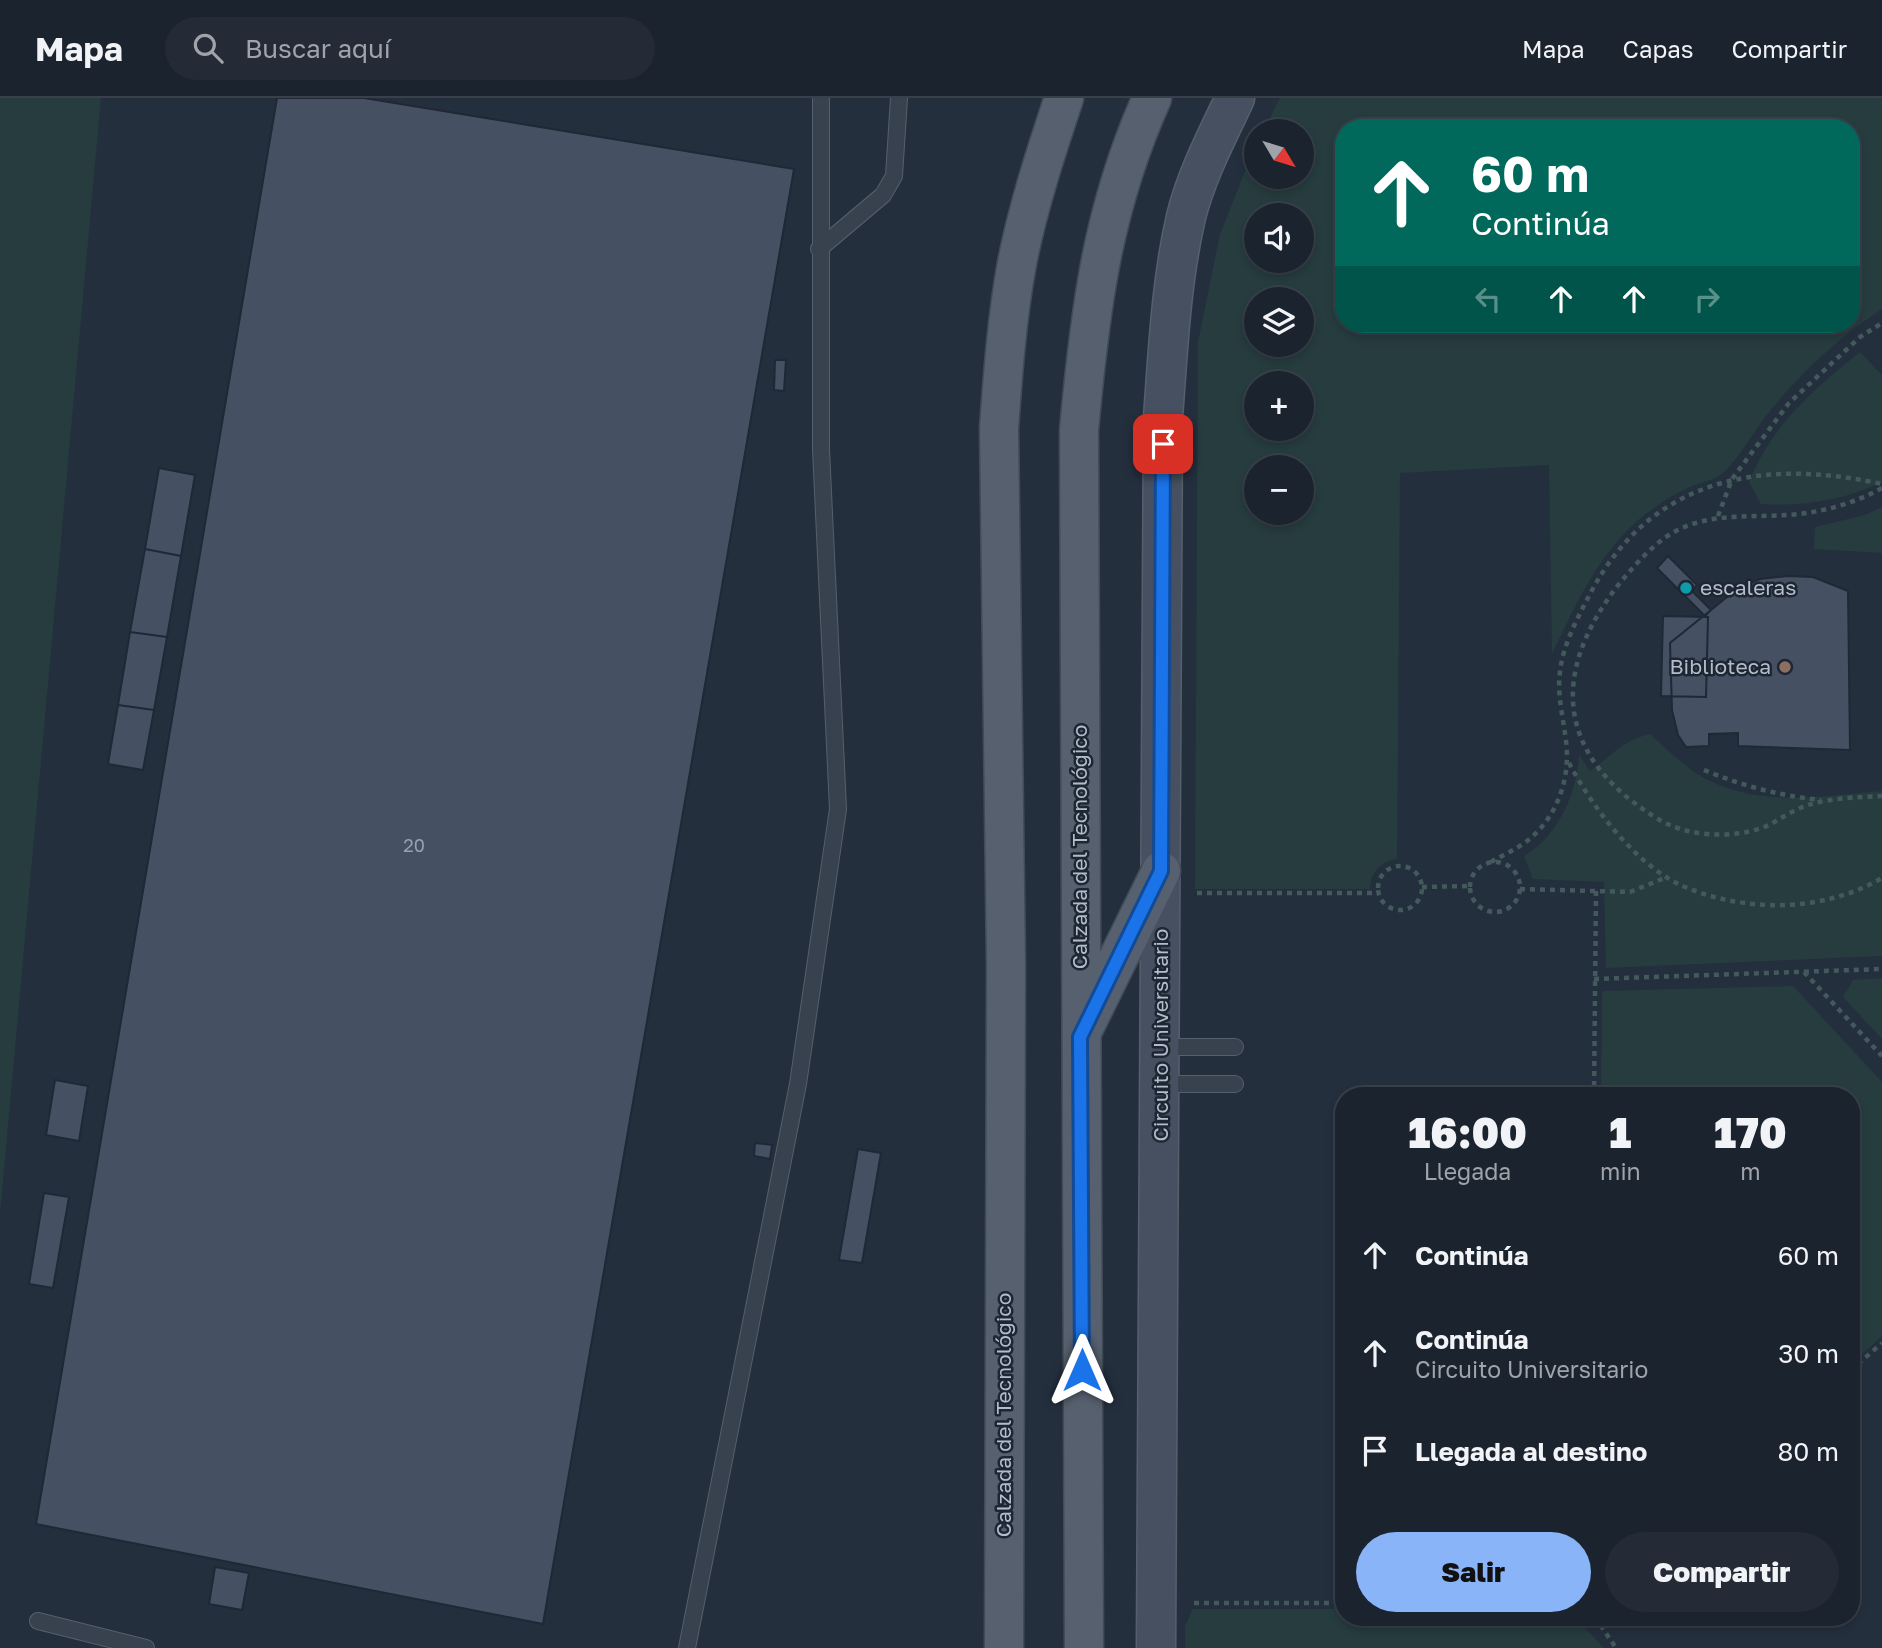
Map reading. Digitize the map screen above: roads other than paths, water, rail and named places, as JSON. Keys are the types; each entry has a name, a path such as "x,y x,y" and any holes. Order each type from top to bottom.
{"main road":[{"name":"Calzada del Tecnológico","path":"1004,1648 1006,966 999,428 1006,340 1017,263 1038,176 1064,98"},
{"name":"Calzada del Tecnológico","path":"1084,1648 1079,430 1090,310 1108,219 1136,134 1152,98"},
{"path":"1080,1037 1176,882"}],"street":[{"name":"Circuito Universitario","path":"1156,1648 1160,1084 1176,882 1163,418 1174,279 1187,214 1234,98"}],"lane":[{"path":"687,1648 798,1084 838,809 821,450 821,98"},
{"path":"819,248 883,195 894,176 899,98"},
{"path":"1161,1047 1235,1046"},
{"path":"1160,1084 1236,1084"},
{"path":"37,1621 146,1648"}],"place":[{"name":"escaleras","path":"1686,588"},
{"name":"Biblioteca","path":"1785,667"}]}
